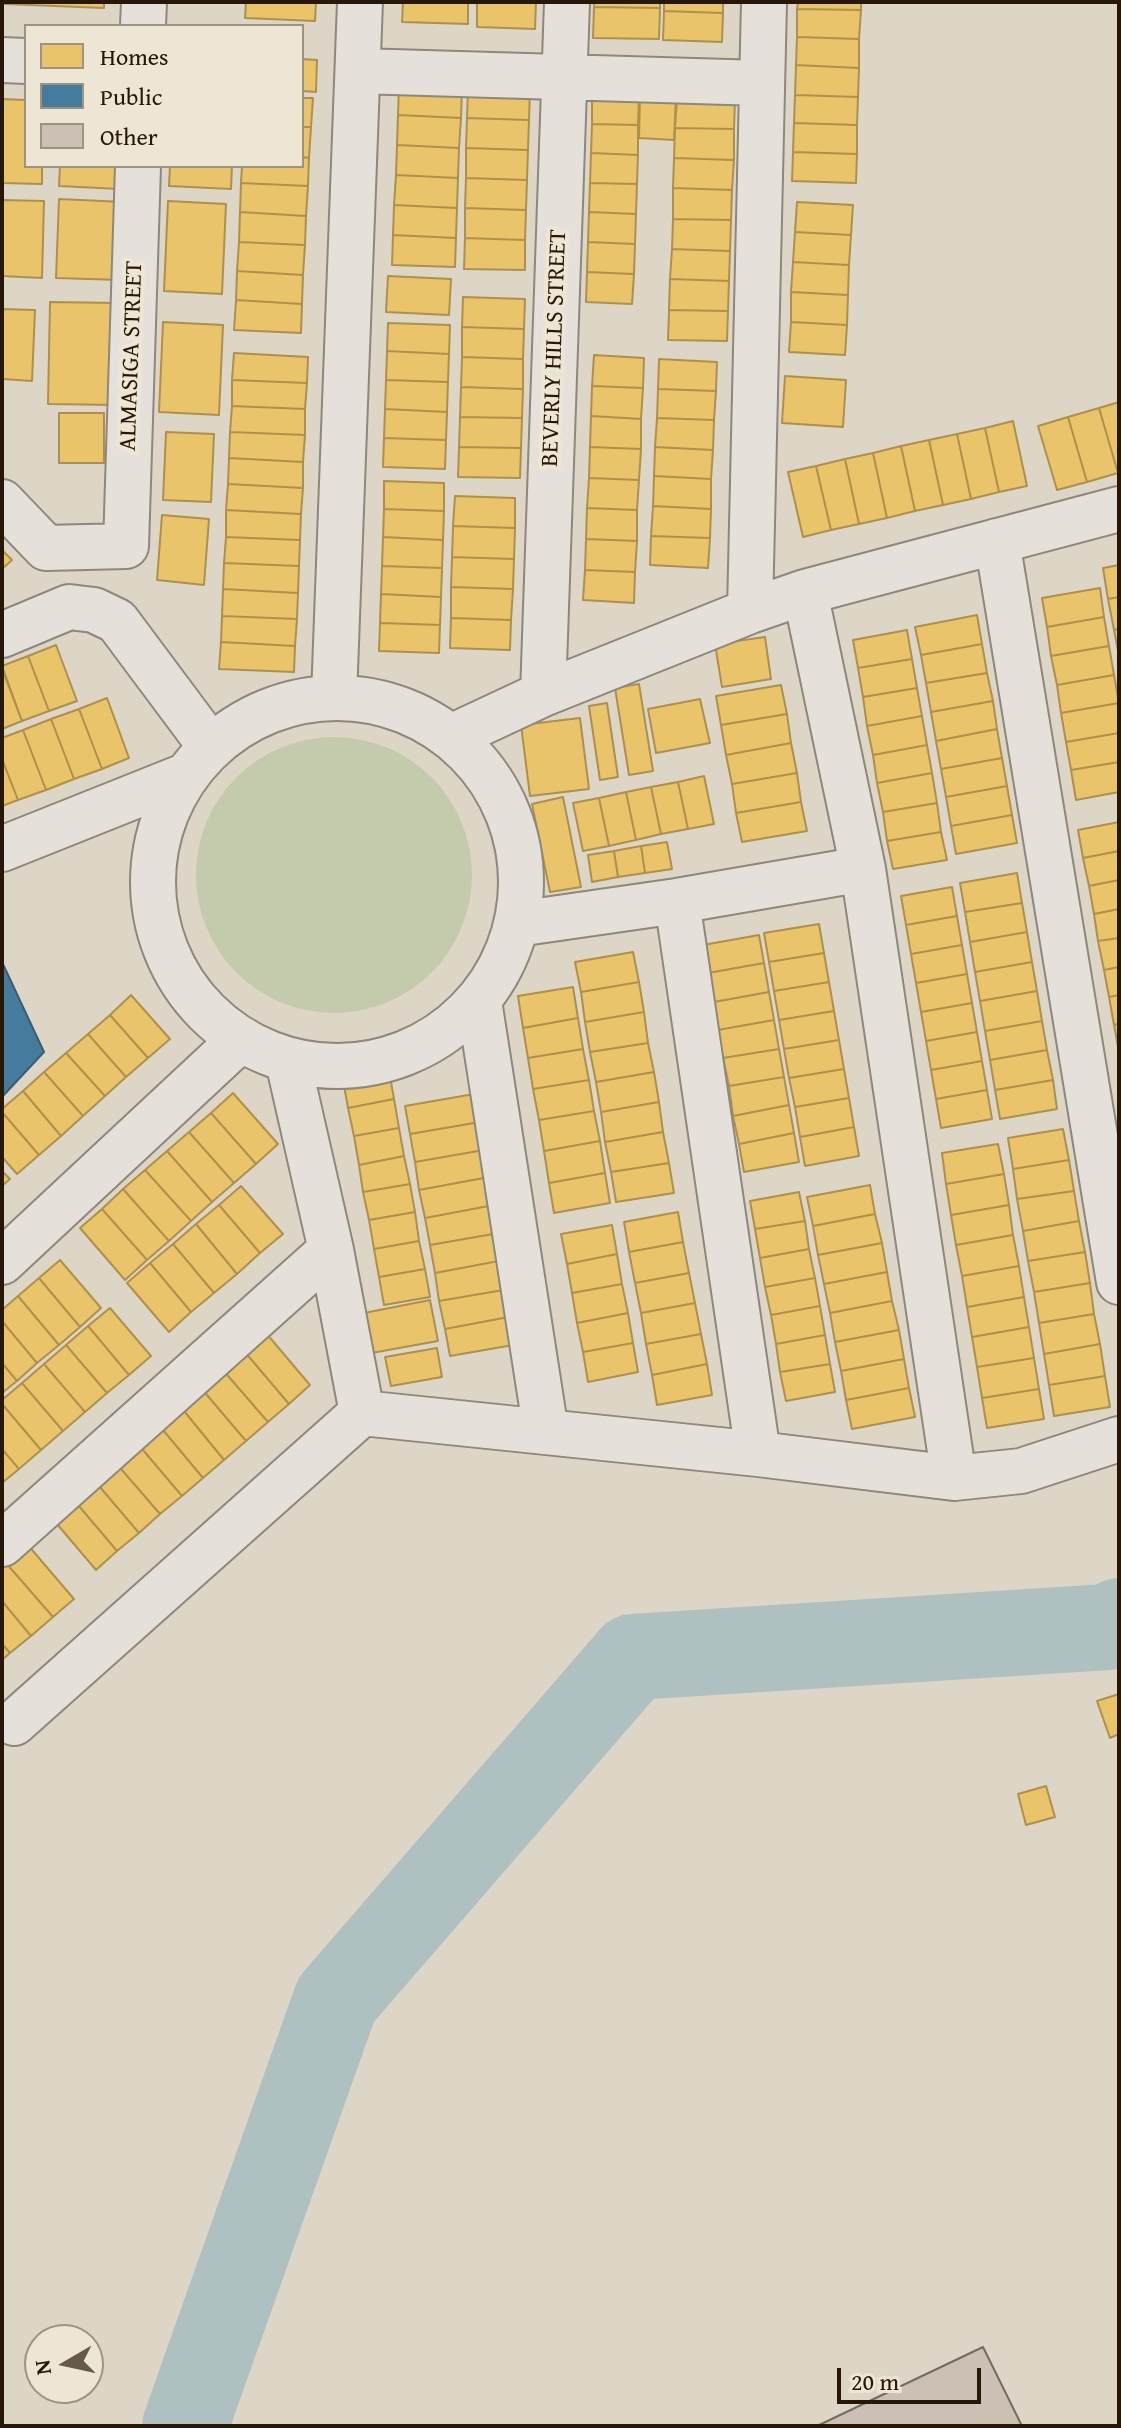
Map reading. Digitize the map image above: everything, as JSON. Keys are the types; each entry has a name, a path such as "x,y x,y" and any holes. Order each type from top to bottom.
{"street":[{"path":"143,24 144,2"},
{"path":"334,697 360,2"},
{"name":"BEVERLY HILLS STREET","path":"543,694 567,2"},
{"path":"750,611 764,2"},
{"path":"2,60 24,61"},
{"path":"358,71 762,83"},
{"name":"ALMASIGA STREET","path":"2,502 46,548 126,546 138,168"},
{"path":"451,737 543,694 805,592 1119,509"},
{"path":"997,541 1119,1282"},
{"path":"805,592 863,869 954,1478"},
{"path":"2,635 69,607 94,610 117,621 198,762"},
{"path":"2,849 198,762 247,720 289,703 334,697 376,701 415,715 451,737 496,789 506,815 519,855 517,924 502,965 479,1001 440,1037 392,1059 340,1068 288,1061 240,1040 195,1001 165,949 153,890 160,831 198,762"},
{"path":"517,924 677,901 863,869"},
{"path":"677,901 758,1454"},
{"path":"479,1001 546,1432"},
{"path":"2,1262 240,1040"},
{"path":"288,1061 331,1250 362,1413"},
{"path":"2,1544 331,1250"},
{"path":"14,1723 362,1413 758,1454 954,1478 1021,1471 1119,1439"}],"green space":[{"path":"348,737 399,753 422,768 441,787 462,822 470,848 470,902 462,928 449,952 432,973 411,990 387,1003 348,1013 320,1013 269,997 246,982 227,963 206,928 198,902 196,861 212,810 227,787 246,768 281,747 307,739"}],"building: Homes":[{"path":"104,2 104,8 5,4"},
{"path":"246,2 316,2 315,21 245,18"},
{"path":"403,2 468,2 468,24 402,22"},
{"path":"477,2 536,2 535,29 477,27"},
{"path":"594,2 660,2 660,8 594,7"},
{"path":"664,2 723,2 723,13 664,11"},
{"path":"798,2 861,2 861,10 797,9"},
{"path":"594,7 660,8 659,39 593,38"},
{"path":"797,9 861,10 859,39 797,37"},
{"path":"664,11 723,13 722,42 663,40"},
{"path":"797,37 859,39 859,68 796,65"},
{"path":"304,59 317,60 316,92 304,91"},
{"path":"796,65 859,68 858,97 795,95"},
{"path":"399,85 462,88 461,118 398,115"},
{"path":"468,88 530,90 529,120 467,118"},
{"path":"592,94 639,96 638,125 592,124"},
{"path":"795,95 858,97 857,125 794,123"},
{"path":"640,96 676,97 674,140 639,138"},
{"path":"304,98 313,98 311,127 304,127"},
{"path":"677,98 735,99 734,129 675,128"},
{"path":"2,99 24,100 24,168 42,168 42,184 2,183"},
{"path":"398,115 461,118 459,148 397,145"},
{"path":"467,118 529,120 528,150 466,148"},
{"path":"794,123 857,125 857,154 793,152"},
{"path":"592,124 638,125 638,155 591,153"},
{"path":"304,127 311,127 309,158 304,157"},
{"path":"675,128 734,129 734,160 674,158"},
{"path":"397,145 459,148 458,178 396,175"},
{"path":"466,148 528,150 527,180 466,178"},
{"path":"793,152 857,154 856,183 792,181"},
{"path":"591,153 638,155 637,184 590,183"},
{"path":"304,157 309,158 308,186 241,183 242,168 304,168"},
{"path":"674,158 734,160 732,190 673,188"},
{"path":"60,168 120,168 119,189 59,186"},
{"path":"170,168 232,168 231,189 169,186"},
{"path":"396,175 458,178 457,208 394,205"},
{"path":"466,178 527,180 526,210 465,208"},
{"path":"241,183 308,186 306,216 240,212"},
{"path":"590,183 637,184 636,214 589,212"},
{"path":"673,188 732,190 731,220 673,219"},
{"path":"59,199 123,202 121,280 56,278"},
{"path":"2,200 44,201 42,278 2,276"},
{"path":"168,201 226,204 222,294 164,291"},
{"path":"797,202 853,205 851,235 795,232"},
{"path":"394,205 457,208 456,238 393,235"},
{"path":"465,208 526,210 525,240 465,238"},
{"path":"240,212 306,216 305,245 239,242"},
{"path":"589,212 636,214 635,244 588,242"},
{"path":"673,219 731,220 730,251 672,249"},
{"path":"795,232 851,235 849,265 793,262"},
{"path":"393,235 456,238 455,267 392,265"},
{"path":"465,238 525,240 525,270 464,269"},
{"path":"239,242 305,245 303,275 237,271"},
{"path":"588,242 635,244 634,274 587,272"},
{"path":"672,249 730,251 729,281 670,279"},
{"path":"793,262 849,265 848,295 791,292"},
{"path":"237,271 303,275 302,304 236,300"},
{"path":"587,272 634,274 632,304 586,302"},
{"path":"388,276 451,279 449,315 386,312"},
{"path":"670,279 729,281 728,311 669,310"},
{"path":"791,292 848,295 847,325 791,322"},
{"path":"463,297 525,299 524,329 462,327"},
{"path":"236,300 302,304 301,333 234,330"},
{"path":"50,302 117,303 116,405 48,404"},
{"path":"2,309 35,310 32,381 2,379"},
{"path":"669,310 728,311 727,341 668,340"},
{"path":"163,322 223,325 219,415 159,412"},
{"path":"791,322 847,325 845,355 789,352"},
{"path":"388,323 450,325 449,354 387,351"},
{"path":"462,327 524,329 523,359 462,357"},
{"path":"387,351 449,354 448,382 386,380"},
{"path":"234,353 308,357 307,383 232,380"},
{"path":"594,355 644,358 643,388 592,386"},
{"path":"462,357 523,359 523,389 461,387"},
{"path":"659,359 717,362 716,391 658,389"},
{"path":"785,376 846,380 843,427 782,423"},
{"path":"232,380 307,383 305,409 232,406"},
{"path":"386,380 448,382 447,412 385,409"},
{"path":"592,386 643,388 641,419 591,416"},
{"path":"461,387 523,389 522,418 460,417"},
{"path":"658,389 716,391 714,420 657,418"},
{"path":"1119,402 1119,472 1118,473 1099,408"},
{"path":"232,406 305,409 305,435 230,432"},
{"path":"1099,408 1118,473 1087,482 1068,417"},
{"path":"385,409 447,412 446,440 384,438"},
{"path":"59,413 104,413 104,463 59,463"},
{"path":"591,416 641,419 641,449 590,447"},
{"path":"460,417 522,418 521,448 459,447"},
{"path":"1068,417 1087,482 1057,490 1038,426"},
{"path":"657,418 714,420 713,450 655,447"},
{"path":"1013,421 1027,486 999,492 985,428"},
{"path":"985,428 999,492 971,499 957,434"},
{"path":"166,432 214,434 211,502 163,500"},
{"path":"230,432 305,435 303,462 229,458"},
{"path":"957,434 971,499 943,505 929,440"},
{"path":"384,438 446,440 445,469 383,467"},
{"path":"929,440 943,505 915,511 901,446"},
{"path":"901,446 915,511 887,518 873,453"},
{"path":"459,447 521,448 520,478 458,477"},
{"path":"590,447 641,449 639,480 589,478"},
{"path":"655,447 713,450 711,479 654,476"},
{"path":"873,453 887,518 859,524 845,459"},
{"path":"229,458 303,462 303,488 228,484"},
{"path":"845,459 859,524 831,530 816,466"},
{"path":"816,466 831,530 803,537 788,472"},
{"path":"654,476 711,479 711,509 653,506"},
{"path":"589,478 639,480 637,510 587,508"},
{"path":"384,481 444,483 444,511 384,509"},
{"path":"228,484 303,488 301,514 226,510"},
{"path":"455,496 515,498 515,528 453,526"},
{"path":"653,506 711,509 710,538 651,536"},
{"path":"587,508 637,510 637,541 586,539"},
{"path":"384,509 444,511 443,540 383,537"},
{"path":"226,510 301,514 300,540 226,537"},
{"path":"162,515 209,519 204,585 157,580"},
{"path":"453,526 515,528 514,559 452,557"},
{"path":"651,536 710,538 708,568 650,565"},
{"path":"226,537 300,540 299,566 224,563"},
{"path":"383,537 443,540 442,568 382,566"},
{"path":"586,539 637,541 635,572 585,570"},
{"path":"2,550 12,560 2,569"},
{"path":"452,557 514,559 513,589 451,587"},
{"path":"224,563 299,566 298,593 223,589"},
{"path":"1119,565 1119,597 1108,599 1103,568"},
{"path":"382,566 442,568 441,597 381,594"},
{"path":"585,570 635,572 634,603 583,600"},
{"path":"451,587 513,589 511,620 451,618"},
{"path":"1100,588 1104,617 1047,627 1042,598"},
{"path":"223,589 298,593 297,619 222,616"},
{"path":"381,594 441,597 440,625 380,623"},
{"path":"1119,597 1119,629 1114,630 1108,599"},
{"path":"977,615 982,644 921,655 915,627"},
{"path":"222,616 297,619 295,646 221,642"},
{"path":"1104,617 1109,646 1051,656 1047,627"},
{"path":"451,618 511,620 510,650 450,648"},
{"path":"380,623 440,625 439,653 379,651"},
{"path":"1119,629 1119,656 1114,630"},
{"path":"907,630 912,659 858,668 853,640"},
{"path":"765,637 771,679 722,687 715,644"},
{"path":"221,642 295,646 294,672 219,669"},
{"path":"982,644 987,673 926,683 921,655"},
{"path":"56,645 77,701 49,711 28,656"},
{"path":"1109,646 1114,675 1057,685 1051,656"},
{"path":"28,656 49,711 22,721 2,666"},
{"path":"912,659 917,688 863,697 858,668"},
{"path":"2,669 22,721 2,729"},
{"path":"987,673 993,701 931,712 926,683"},
{"path":"1114,675 1119,703 1061,713 1057,685"},
{"path":"639,684 653,771 629,775 615,688"},
{"path":"781,685 787,714 721,725 716,696"},
{"path":"917,688 922,716 867,726 863,697"},
{"path":"107,698 129,758 102,769 79,709"},
{"path":"700,699 710,743 656,753 648,709"},
{"path":"993,701 997,729 936,741 931,712"},
{"path":"607,703 618,777 600,780 589,706"},
{"path":"1119,703 1119,733 1066,742 1061,713"},
{"path":"79,709 102,769 74,779 51,719"},
{"path":"787,714 791,743 726,755 721,725"},
{"path":"922,716 927,745 873,755 867,726"},
{"path":"580,718 589,789 530,796 521,725"},
{"path":"51,719 74,779 46,790 23,730"},
{"path":"997,729 1002,758 941,769 936,741"},
{"path":"23,730 46,790 18,800 2,759 2,738"},
{"path":"1119,733 1119,762 1071,770 1066,742"},
{"path":"791,743 797,773 732,784 726,755"},
{"path":"927,745 932,773 877,783 873,755"},
{"path":"1002,758 1007,786 946,797 941,769"},
{"path":"2,759 18,800 2,806"},
{"path":"1119,762 1119,792 1076,800 1071,770"},
{"path":"797,773 801,802 736,813 732,784"},
{"path":"932,773 937,803 883,812 877,783"},
{"path":"704,776 714,824 688,829 678,782"},
{"path":"678,782 688,829 661,834 651,787"},
{"path":"1007,786 1012,815 951,826 946,797"},
{"path":"651,787 661,834 636,840 626,792"},
{"path":"626,792 636,840 609,846 599,798"},
{"path":"563,797 581,887 550,892 532,804"},
{"path":"599,798 609,846 583,851 573,803"},
{"path":"801,802 807,831 742,842 736,813"},
{"path":"937,803 941,832 887,841 883,812"},
{"path":"1012,815 1017,843 956,854 951,826"},
{"path":"1119,822 1119,851 1083,858 1078,830"},
{"path":"941,832 947,860 893,869 887,841"},
{"path":"667,842 672,869 645,873 641,846"},
{"path":"641,846 645,873 618,877 614,851"},
{"path":"614,851 618,877 592,882 588,855"},
{"path":"1119,851 1119,880 1089,886 1083,858"},
{"path":"1017,873 1022,903 965,912 960,883"},
{"path":"1119,880 1119,909 1094,914 1089,886"},
{"path":"952,887 957,916 906,925 901,896"},
{"path":"1022,903 1027,932 970,942 965,912"},
{"path":"1119,909 1119,938 1098,941 1094,914"},
{"path":"957,916 962,945 911,954 906,925"},
{"path":"819,924 824,953 769,962 764,933"},
{"path":"1027,932 1032,962 975,972 970,942"},
{"path":"759,935 764,963 708,973 703,945"},
{"path":"1119,938 1119,967 1104,970 1098,941"},
{"path":"962,945 967,974 916,983 911,954"},
{"path":"633,952 639,982 581,992 575,962"},
{"path":"824,953 829,982 774,991 769,962"},
{"path":"1032,962 1037,991 980,1001 975,972"},
{"path":"764,963 769,992 714,1002 708,973"},
{"path":"1119,967 1119,995 1109,997 1104,970"},
{"path":"967,974 972,1003 921,1012 916,983"},
{"path":"639,982 644,1012 585,1022 581,992"},
{"path":"829,982 834,1011 779,1020 774,991"},
{"path":"573,987 578,1018 523,1028 518,996"},
{"path":"1037,991 1042,1021 985,1031 980,1001"},
{"path":"769,992 774,1020 718,1030 714,1002"},
{"path":"131,995 170,1039 148,1058 110,1015"},
{"path":"1119,995 1119,1024 1114,1025 1109,997"},
{"path":"972,1003 977,1032 926,1041 921,1012"},
{"path":"834,1011 839,1040 784,1049 779,1020"},
{"path":"644,1012 648,1043 590,1052 585,1022"},
{"path":"110,1015 148,1058 126,1077 88,1034"},
{"path":"578,1018 583,1049 528,1058 523,1028"},
{"path":"774,1020 779,1049 723,1058 718,1030"},
{"path":"1042,1021 1047,1050 990,1060 985,1031"},
{"path":"1119,1024 1119,1052 1114,1025"},
{"path":"977,1032 982,1061 931,1070 926,1041"},
{"path":"88,1034 126,1077 105,1096 66,1053"},
{"path":"839,1040 844,1069 789,1078 784,1049"},
{"path":"648,1043 654,1072 596,1082 590,1052"},
{"path":"583,1049 589,1080 533,1089 528,1058"},
{"path":"779,1049 784,1077 729,1086 723,1058"},
{"path":"1047,1050 1053,1080 995,1090 990,1060"},
{"path":"66,1053 105,1096 83,1116 44,1072"},
{"path":"982,1061 987,1090 936,1099 931,1070"},
{"path":"844,1069 849,1098 795,1107 789,1078"},
{"path":"389,1071 394,1099 348,1108 343,1080"},
{"path":"44,1072 83,1116 61,1136 23,1091"},
{"path":"654,1072 659,1102 601,1112 596,1082"},
{"path":"784,1077 789,1105 733,1116 729,1086"},
{"path":"589,1080 594,1111 539,1120 533,1089"},
{"path":"1053,1080 1057,1109 1000,1119 995,1090"},
{"path":"987,1090 992,1119 941,1128 936,1099"},
{"path":"23,1091 61,1136 39,1155 2,1112"},
{"path":"233,1093 278,1144 256,1164 211,1113"},
{"path":"474,1094 480,1122 410,1134 405,1106"},
{"path":"849,1098 854,1127 800,1137 795,1107"},
{"path":"394,1099 399,1128 354,1136 348,1108"},
{"path":"659,1102 663,1132 605,1142 601,1112"},
{"path":"789,1105 794,1133 739,1144 733,1116"},
{"path":"594,1111 600,1141 544,1151 539,1120"},
{"path":"2,1112 39,1155 17,1174 2,1157"},
{"path":"211,1113 256,1164 234,1183 189,1132"},
{"path":"480,1122 484,1150 415,1162 410,1134"},
{"path":"854,1127 859,1156 805,1166 800,1137"},
{"path":"399,1128 404,1156 359,1165 354,1136"},
{"path":"1063,1129 1069,1160 1013,1169 1008,1138"},
{"path":"189,1132 234,1183 212,1202 167,1151"},
{"path":"663,1132 669,1163 611,1172 605,1142"},
{"path":"794,1133 799,1162 744,1172 739,1144"},
{"path":"600,1141 605,1173 549,1183 544,1151"},
{"path":"998,1144 1004,1174 946,1184 942,1153"},
{"path":"484,1150 489,1177 419,1190 415,1162"},
{"path":"167,1151 212,1202 191,1221 145,1170"},
{"path":"404,1156 410,1184 363,1192 359,1165"},
{"path":"1069,1160 1074,1191 1017,1199 1013,1169"},
{"path":"669,1163 674,1193 616,1202 611,1172"},
{"path":"145,1170 191,1221 169,1241 123,1189"},
{"path":"2,1171 10,1179 2,1186"},
{"path":"605,1173 610,1203 554,1213 549,1183"},
{"path":"1004,1174 1009,1205 951,1215 946,1184"},
{"path":"489,1177 494,1205 425,1218 419,1190"},
{"path":"410,1184 415,1212 369,1220 363,1192"},
{"path":"870,1185 875,1214 813,1226 807,1197"},
{"path":"241,1186 283,1234 260,1253 219,1205"},
{"path":"123,1189 169,1241 147,1260 102,1209"},
{"path":"1074,1191 1079,1221 1023,1231 1017,1199"},
{"path":"799,1192 805,1221 755,1229 750,1201"},
{"path":"219,1205 260,1253 237,1274 196,1224"},
{"path":"494,1205 499,1233 430,1245 425,1218"},
{"path":"1009,1205 1013,1235 956,1245 951,1215"},
{"path":"102,1209 147,1260 125,1280 80,1228"},
{"path":"415,1212 419,1241 374,1249 369,1220"},
{"path":"678,1212 683,1242 629,1252 624,1222"},
{"path":"875,1214 882,1243 818,1255 813,1226"},
{"path":"805,1221 809,1249 760,1258 755,1229"},
{"path":"1079,1221 1085,1252 1028,1261 1023,1231"},
{"path":"196,1224 237,1274 214,1293 173,1244"},
{"path":"612,1225 617,1254 567,1264 561,1234"},
{"path":"499,1233 504,1260 435,1273 430,1245"},
{"path":"1013,1235 1019,1266 962,1276 956,1245"},
{"path":"419,1241 425,1269 379,1277 374,1249"},
{"path":"683,1242 689,1273 635,1283 629,1252"},
{"path":"882,1243 887,1272 824,1284 818,1255"},
{"path":"173,1244 214,1293 191,1312 150,1263"},
{"path":"809,1249 815,1278 765,1287 760,1258"},
{"path":"1085,1252 1090,1283 1034,1292 1028,1261"},
{"path":"617,1254 622,1284 572,1293 567,1264"},
{"path":"60,1260 101,1308 80,1327 39,1278"},
{"path":"504,1260 509,1289 439,1301 435,1273"},
{"path":"150,1263 191,1312 169,1332 127,1283"},
{"path":"1019,1266 1024,1297 967,1307 962,1276"},
{"path":"425,1269 430,1297 384,1305 379,1277"},
{"path":"887,1272 892,1301 830,1313 824,1284"},
{"path":"689,1273 695,1303 641,1313 635,1283"},
{"path":"39,1278 80,1327 59,1345 18,1296"},
{"path":"815,1278 820,1306 771,1315 765,1287"},
{"path":"1090,1283 1094,1314 1039,1323 1034,1292"},
{"path":"622,1284 628,1313 577,1323 572,1293"},
{"path":"509,1289 514,1316 445,1329 439,1301"},
{"path":"18,1296 59,1345 37,1363 2,1321 2,1310"},
{"path":"1024,1297 1029,1327 972,1337 967,1307"},
{"path":"430,1300 438,1341 366,1354 359,1314"},
{"path":"892,1301 899,1330 835,1342 830,1313"},
{"path":"695,1303 701,1334 646,1344 641,1313"},
{"path":"820,1306 825,1335 776,1344 771,1315"},
{"path":"110,1308 151,1356 129,1375 88,1326"},
{"path":"628,1313 633,1343 583,1352 577,1323"},
{"path":"1094,1314 1100,1344 1044,1354 1039,1323"},
{"path":"514,1316 519,1344 450,1356 445,1329"},
{"path":"2,1321 37,1363 17,1381 2,1363"},
{"path":"88,1326 129,1375 107,1393 66,1345"},
{"path":"1029,1327 1034,1358 977,1367 972,1337"},
{"path":"899,1330 904,1359 841,1371 835,1342"},
{"path":"266,1333 310,1385 289,1404 244,1351"},
{"path":"701,1334 707,1364 652,1375 646,1344"},
{"path":"825,1335 830,1364 780,1372 776,1344"},
{"path":"633,1343 638,1372 588,1382 583,1352"},
{"path":"1100,1344 1105,1376 1049,1385 1044,1354"},
{"path":"66,1345 107,1393 85,1412 44,1364"},
{"path":"437,1348 442,1377 391,1386 385,1357"},
{"path":"244,1351 289,1404 268,1422 222,1369"},
{"path":"1034,1358 1039,1389 982,1398 977,1367"},
{"path":"904,1359 909,1388 846,1400 841,1371"},
{"path":"2,1363 17,1381 2,1393"},
{"path":"44,1364 85,1412 63,1431 22,1383"},
{"path":"707,1364 712,1395 657,1405 652,1375"},
{"path":"830,1364 835,1392 786,1401 780,1372"},
{"path":"222,1369 268,1422 246,1441 201,1388"},
{"path":"1105,1376 1110,1407 1054,1416 1049,1385"},
{"path":"22,1383 63,1431 41,1450 2,1404 2,1400"},
{"path":"201,1388 246,1441 224,1460 180,1406"},
{"path":"909,1388 915,1417 852,1429 846,1400"},
{"path":"1039,1389 1044,1419 987,1428 982,1398"},
{"path":"2,1404 41,1450 19,1469 2,1449"},
{"path":"180,1406 224,1460 203,1478 158,1424"},
{"path":"158,1424 203,1478 182,1496 137,1443"},
{"path":"137,1443 182,1496 160,1514 115,1462"},
{"path":"2,1449 19,1469 2,1483"},
{"path":"115,1462 160,1514 139,1533 94,1480"},
{"path":"94,1480 139,1533 117,1551 73,1499"},
{"path":"73,1499 117,1551 96,1570 51,1517"},
{"path":"27,1544 74,1599 53,1617 6,1563"},
{"path":"6,1563 53,1617 31,1636 2,1601 2,1566"},
{"path":"2,1601 31,1636 10,1653 2,1644"},
{"path":"2,1644 10,1653 2,1660"},
{"path":"1119,1694 1119,1734 1110,1738 1097,1701"},
{"path":"1046,1786 1055,1817 1026,1825 1018,1794"}],"building: Public":[{"path":"2,962 44,1052 2,1097"}],"building: Other":[{"path":"983,2347 1022,2426 817,2426"}],"waterway":[{"path":"185,2426 336,2000 633,1657 1108,1627 1119,1621"}]}
